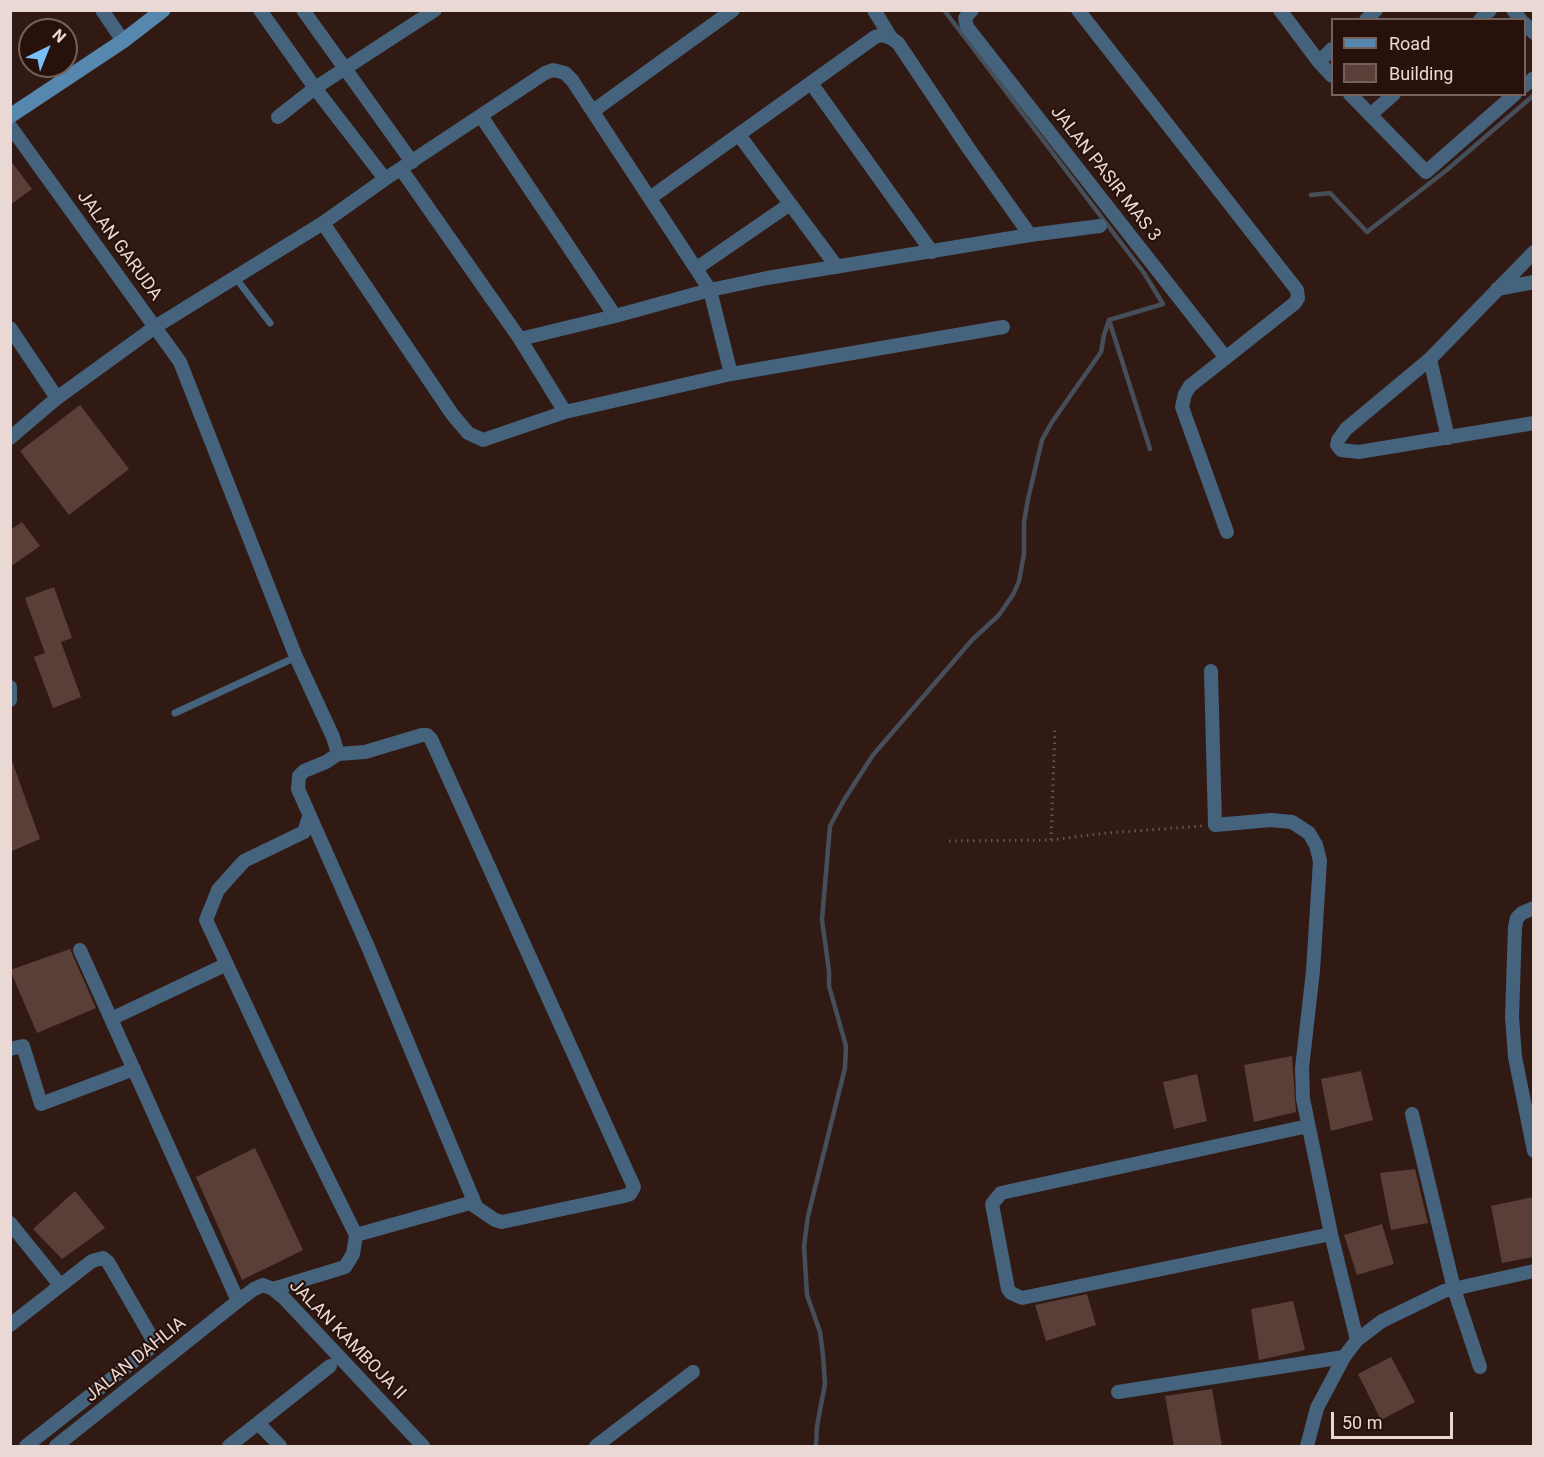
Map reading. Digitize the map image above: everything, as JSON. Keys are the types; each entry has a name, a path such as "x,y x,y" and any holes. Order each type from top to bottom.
{"main road":[{"path":"10,116 123,41 163,10"}],"street":[{"path":"102,10 123,41"},
{"path":"260,10 315,88 385,179"},
{"path":"303,10 345,69 565,412"},
{"path":"278,117 315,88 435,10"},
{"path":"593,111 733,10"},
{"path":"874,10 891,38"},
{"name":"JALAN PASIR MAS 3","path":"972,10 965,18 967,27 1226,358"},
{"path":"1078,10 1296,286 1298,294 1295,303 1190,386 1185,394 1182,406 1227,532"},
{"path":"1280,10 1318,62 1331,75"},
{"path":"650,198 875,37 882,35 898,43 1030,235"},
{"path":"1318,62 1331,50"},
{"path":"338,754 333,736 296,657 180,362 155,327 323,224 385,179 545,73 553,70 565,73 593,111 710,290 731,374"},
{"path":"811,82 932,252"},
{"path":"1352,96 1426,172 1513,96"},
{"path":"1370,115 1392,96"},
{"path":"481,116 615,316"},
{"name":"JALAN GARUDA","path":"10,126 155,327 57,399 10,438"},
{"path":"739,135 837,267"},
{"path":"697,268 790,204"},
{"path":"323,224 452,414 468,433 483,440 565,412 731,374 1003,327"},
{"path":"520,339 710,290 767,278 1030,235 1101,226"},
{"path":"1533,252 1430,359 1341,434 1337,445 1341,450 1359,452 1533,423"},
{"path":"1496,289 1533,282"},
{"path":"10,328 57,399"},
{"path":"1430,359 1448,438"},
{"path":"1211,671 1215,825 1271,819 1292,822 1309,833 1316,844 1320,861 1314,960 1302,1068 1303,1099 1331,1234 1357,1340"},
{"path":"10,687 10,700"},
{"path":"356,1235 470,1203 495,1220 502,1222 624,1196 630,1194 634,1187 431,739 427,735 422,735 365,752 338,754 327,762 309,768 299,776 298,789 368,947 476,1206"},
{"path":"273,1288 345,1267 353,1254 356,1235 206,920 218,890 244,861 304,832 309,817"},
{"path":"1533,908 1517,918 1515,927 1512,1017 1515,1057 1531,1126 1533,1151"},
{"path":"80,950 238,1301"},
{"path":"111,1019 226,964"},
{"path":"10,1049 23,1047 41,1104 134,1069"},
{"path":"1412,1114 1454,1288 1480,1367"},
{"path":"1308,1126 1001,1193 992,1204 1008,1289 1022,1298 1331,1234"},
{"path":"10,1223 60,1285"},
{"path":"10,1325 92,1261 103,1258 108,1262 153,1340 152,1345 26,1446"},
{"path":"1307,1446 1317,1408 1344,1357 1357,1340 1382,1321 1444,1291 1533,1271"},
{"name":"JALAN KAMBOJA II","path":"238,1301 263,1285 273,1288 423,1446"},
{"name":"JALAN DAHLIA","path":"56,1446 238,1301"},
{"path":"1118,1392 1344,1357"},
{"path":"229,1446 330,1366"},
{"path":"596,1446 693,1372"},
{"path":"259,1424 280,1446"}],"lane":[{"path":"235,277 270,323"},
{"path":"175,713 296,657"}],"path":[{"path":"1051,840 1055,729"},
{"path":"949,840 1051,840 1107,833 1215,825"}],"building":[{"path":"10,160 32,189 10,205"},
{"path":"80,405 129,469 69,515 20,451"},
{"path":"22,522 40,546 10,567 10,530"},
{"path":"54,587 72,638 61,642 81,697 53,708 34,657 45,653 25,598"},
{"path":"10,761 12,761 40,839 10,852"},
{"path":"70,949 96,1008 37,1033 10,970"},
{"path":"1292,1056 1296,1112 1254,1122 1244,1065"},
{"path":"1361,1071 1373,1120 1331,1131 1321,1079"},
{"path":"1197,1074 1207,1121 1174,1129 1163,1082"},
{"path":"255,1148 303,1250 242,1280 196,1177"},
{"path":"1415,1169 1428,1223 1391,1230 1380,1173"},
{"path":"75,1191 105,1228 62,1259 33,1229"},
{"path":"1533,1197 1533,1257 1502,1263 1491,1206"},
{"path":"1382,1224 1394,1264 1357,1275 1344,1235"},
{"path":"1087,1294 1096,1325 1046,1341 1035,1305"},
{"path":"1293,1301 1305,1350 1259,1360 1251,1309"},
{"path":"1391,1357 1415,1402 1381,1420 1358,1374"},
{"path":"1212,1389 1222,1446 1174,1446 1165,1396"}],"waterway":[{"path":"816,1446 817,1426 825,1384 820,1332 807,1295 804,1246 808,1216 845,1068 846,1046 829,986 822,920 830,826 873,755 972,640 999,615 1014,593 1019,581 1024,554 1024,522 1028,499 1042,440 1101,352 1109,320 1163,304 1144,273 944,10"},
{"path":"1311,195 1330,193 1367,232 1448,169 1534,95"},
{"path":"1109,320 1150,449"}]}
